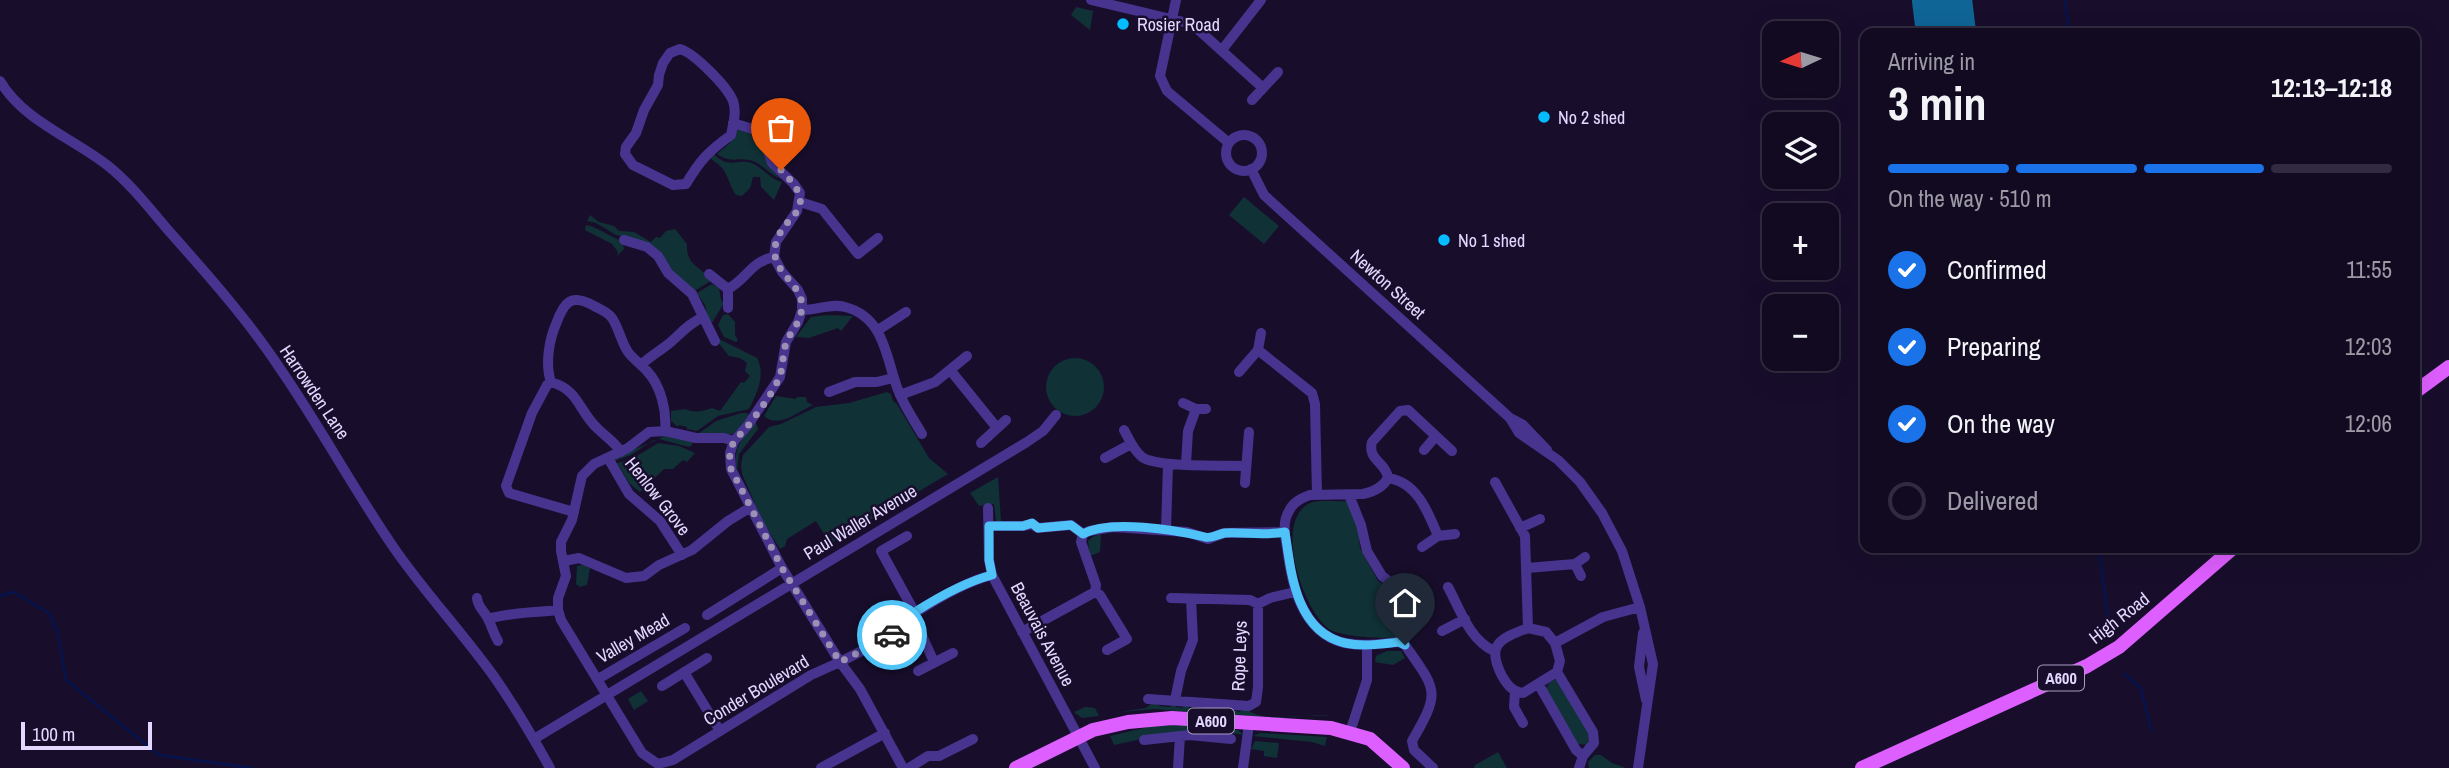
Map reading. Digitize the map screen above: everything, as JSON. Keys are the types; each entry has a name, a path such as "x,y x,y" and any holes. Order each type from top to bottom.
{"main road":[{"path":"2420,388 2449,367"},
{"name":"High Road","path":"1862,768 2087,666 2119,647 2227,553"},
{"name":"A600","path":"1016,768 1079,736 1116,724 1149,718 1324,727 1350,732 1370,739 1403,768"}],"street":[{"path":"1091,0 1192,23 1263,88"},
{"path":"1175,0 1161,68 1162,83 1167,91 1228,143"},
{"path":"1222,50 1261,0"},
{"path":"680,50 689,51 720,83 732,100 735,112 733,123 731,135 696,165 686,184 680,186 673,186 633,165 625,154 626,147 658,85 663,63 670,53 680,50"},
{"path":"1252,100 1278,72"},
{"name":"Harrowden Lane","path":"0,81 28,114 110,167 225,296 280,369 385,534 495,678 550,768"},
{"path":"733,123 756,130 764,139 772,163 800,193 797,211 776,242 774,257 782,272 798,290 802,299 802,310 786,342 780,377 734,441 730,453 731,469 782,568 860,690 902,768"},
{"path":"1245,135 1256,140 1261,156 1259,162 1251,169 1240,171 1230,165 1226,154 1228,143 1245,135"},
{"name":"Newton Street","path":"1251,169 1264,195 1510,418 1524,425 1580,482 1601,513 1622,551 1640,607 1643,630 1639,667 1647,703 1638,768"},
{"path":"800,202 822,209 858,254 878,237"},
{"path":"624,240 647,247 658,256 668,273 692,294 699,304 715,341"},
{"path":"728,289 741,282 750,268 760,260 774,257"},
{"path":"709,274 728,289"},
{"path":"728,289 728,308"},
{"path":"574,512 509,493 506,486 540,395 551,382 549,368 552,333 563,307 580,299 612,318 627,351 657,385 664,410 665,431"},
{"path":"802,310 844,306 867,318 878,330 900,395 922,434"},
{"path":"878,330 906,312"},
{"path":"642,365 650,355 671,341 688,324 703,317"},
{"path":"1239,372 1258,351 1261,333"},
{"path":"1258,351 1312,393 1315,404 1317,495"},
{"path":"900,395 935,382 967,356"},
{"path":"951,371 1002,424 981,443"},
{"path":"829,392 855,382 877,382 893,378"},
{"path":"551,382 565,387 575,395 585,414 598,429 612,439 621,452"},
{"path":"1183,403 1201,409 1188,431 1186,464"},
{"path":"1388,478 1385,469 1372,456 1370,447 1396,414 1408,410 1452,451"},
{"name":"Paul Waller Avenue","path":"534,739 1027,442 1043,431 1056,415"},
{"path":"1124,430 1139,455 1147,460 1168,464 1246,466"},
{"path":"658,766 642,753 558,610 558,598 566,576 561,542 574,512 582,476 594,464 621,452 649,432 665,431 696,438 724,438 734,441"},
{"path":"1245,483 1249,432"},
{"path":"1424,450 1436,436"},
{"path":"1105,458 1131,444"},
{"name":"Henlow Grove","path":"608,458 629,494 660,521 682,555"},
{"path":"1166,530 1168,464"},
{"path":"1433,768 1414,750 1412,741 1432,701 1431,682 1405,645 1399,642 1347,644 1322,632 1303,609 1295,592 1285,519 1295,502 1302,497 1371,492 1388,478 1399,480 1420,498 1438,536"},
{"path":"1495,482 1525,536 1528,628"},
{"path":"1349,495 1361,525 1367,551 1382,576 1398,588"},
{"path":"564,561 579,558 626,578 644,576 659,565 682,555 728,521 751,508"},
{"name":"Beauvais Avenue","path":"988,508 989,560 992,575 1095,768"},
{"path":"1520,528 1540,519"},
{"path":"989,526 1023,526 1032,523 1038,528 1071,525 1083,534"},
{"path":"1107,650 1127,639 1096,592 1081,542 1083,534 1113,527 1187,532 1208,539 1224,533 1285,532"},
{"path":"1422,547 1438,536 1455,534"},
{"path":"907,536 881,551 934,662"},
{"path":"1527,568 1575,564 1585,557"},
{"path":"1575,564 1581,576"},
{"path":"707,614 782,568"},
{"name":"Conder Boulevard","path":"658,766 673,760 811,676 899,632 914,617 968,584 992,575"},
{"path":"1448,587 1481,645 1494,651"},
{"path":"1022,632 1096,592"},
{"path":"1171,598 1250,600 1258,604 1295,592"},
{"path":"477,598 480,609 498,640"},
{"path":"1148,699 1175,700 1181,671 1193,640 1191,599"},
{"name":"Rope Leys","path":"1175,700 1249,706 1255,702 1258,687 1258,604"},
{"path":"1555,643 1603,617 1640,607"},
{"path":"488,619 508,612 524,615 558,610"},
{"path":"1442,631 1465,619"},
{"name":"Valley Mead","path":"598,679 685,628"},
{"path":"1528,628 1546,632 1555,643 1560,662 1557,672 1523,693 1507,686 1494,660 1494,651 1502,640 1528,628"},
{"path":"1350,732 1367,680 1367,645"},
{"path":"918,671 953,653"},
{"path":"662,686 707,659"},
{"path":"684,672 720,731"},
{"path":"1557,672 1592,732 1594,743 1583,756 1579,768"},
{"path":"1539,685 1576,750 1583,756"},
{"path":"1515,691 1514,707 1523,723"},
{"path":"1243,768 1249,724"},
{"path":"821,768 885,733"},
{"path":"1144,740 1180,736 1231,739"},
{"path":"1178,768 1180,736"},
{"path":"909,768 928,756 939,756 973,739"}],"green space":[{"path":"1076,7 1093,11 1090,30 1071,15"},
{"path":"736,130 747,130 753,137 757,137 783,179 754,161 730,160 717,154 730,143"},
{"path":"713,153 729,163 754,164 782,182 774,200 761,187 760,177 753,177 750,188 742,196 736,195 724,171 711,159"},
{"path":"1244,197 1279,226 1264,244 1229,215"},
{"path":"590,215 619,231 634,232 651,242 666,231 675,229 687,244 690,259 711,281 694,291 635,240 616,235 596,223 587,221"},
{"path":"586,225 622,241 624,249 617,256 618,252 612,244 585,230"},
{"path":"712,284 719,288 724,303 712,323 697,293"},
{"path":"728,314 735,322 736,342 724,337 718,325 723,315"},
{"path":"853,316 841,331 838,328 809,338 796,337 811,317"},
{"path":"719,339 757,358 761,377 752,403 749,409 718,416 697,431 679,425 678,427 671,421 671,411 685,409 698,412 712,408 720,411 741,382 744,383 750,376 745,371 747,363 740,358 729,356 717,341"},
{"path":"1069,358 1081,358 1096,366 1104,381 1104,393 1096,408 1081,416 1069,416 1054,408 1046,393 1046,381 1054,366"},
{"path":"887,392 891,394 929,458 948,474 830,544 816,521 787,539 785,546 780,549 763,522 742,474 743,455 769,427 816,407 849,403"},
{"path":"776,396 796,399 806,397 807,402 813,405 788,418 770,420 764,416"},
{"path":"747,413 751,417 733,434 698,434 716,421"},
{"path":"755,420 758,429 739,454 737,472 737,450"},
{"path":"666,435 693,442 689,447 657,440"},
{"path":"648,443 631,455 614,461 616,458"},
{"path":"658,443 679,446 695,453 687,462 683,460 673,469 664,469 640,492 629,483 617,463 632,459"},
{"path":"998,477 1001,521 996,521 994,504 979,506 970,493"},
{"path":"1346,501 1357,523 1360,548 1378,581 1406,598 1422,626 1408,634 1377,638 1335,632 1319,619 1310,604 1296,567 1293,547 1293,529 1298,514 1312,502"},
{"path":"1101,534 1100,552 1090,556 1088,541"},
{"path":"577,566 590,568 587,585 580,587 576,584"},
{"path":"1387,651 1401,651 1405,658 1393,665 1375,662 1376,656"},
{"path":"1554,680 1591,736 1587,745 1578,744 1546,689"},
{"path":"641,691 648,701 634,710 628,699"},
{"path":"1158,702 1159,706 1170,707 1175,703 1176,707 1183,708 1184,704 1187,704 1189,708 1206,710 1212,704 1240,712 1245,709 1264,716 1287,717 1272,719 1154,709 1120,712 1146,708"},
{"path":"1085,707 1095,708 1099,716 1082,718 1074,712"},
{"path":"1157,725 1238,730 1244,735 1204,729 1200,732 1144,736 1114,745 1110,736"},
{"path":"1260,733 1327,737 1325,746 1312,742 1253,736"},
{"path":"1255,741 1279,743 1277,758 1264,756 1264,751 1251,749"},
{"path":"1498,752 1507,768 1474,768 1475,765"},
{"path":"1595,755 1601,755 1626,768 1589,768 1588,762"}],"waterway":[{"path":"2065,0 2068,28"},
{"path":"2100,553 2110,633"},
{"path":"0,596 13,592 49,613 58,634 66,680 159,755 252,768"},
{"path":"2125,674 2141,689 2151,730"}],"runway":[{"path":"1942,0 1945,28"}],"way so far":[{"path":"781,170 800,193 800,202 776,242 774,257 787,279 798,290 802,299 802,310 786,342 780,377 734,441 730,453 731,469 782,568 840,662 892,635"}],"place":[{"name":"Rosier Road","path":"1123,24"},
{"name":"No 2 shed","path":"1544,117"},
{"name":"No 1 shed","path":"1444,240"}],"route":[{"path":"892,635 913,622 915,612 924,606 992,575 989,526 1023,526 1032,523 1038,528 1071,525 1083,534 1113,527 1187,532 1208,539 1224,533 1285,532 1295,592 1303,609 1322,632 1347,644 1399,642 1405,645"}]}
